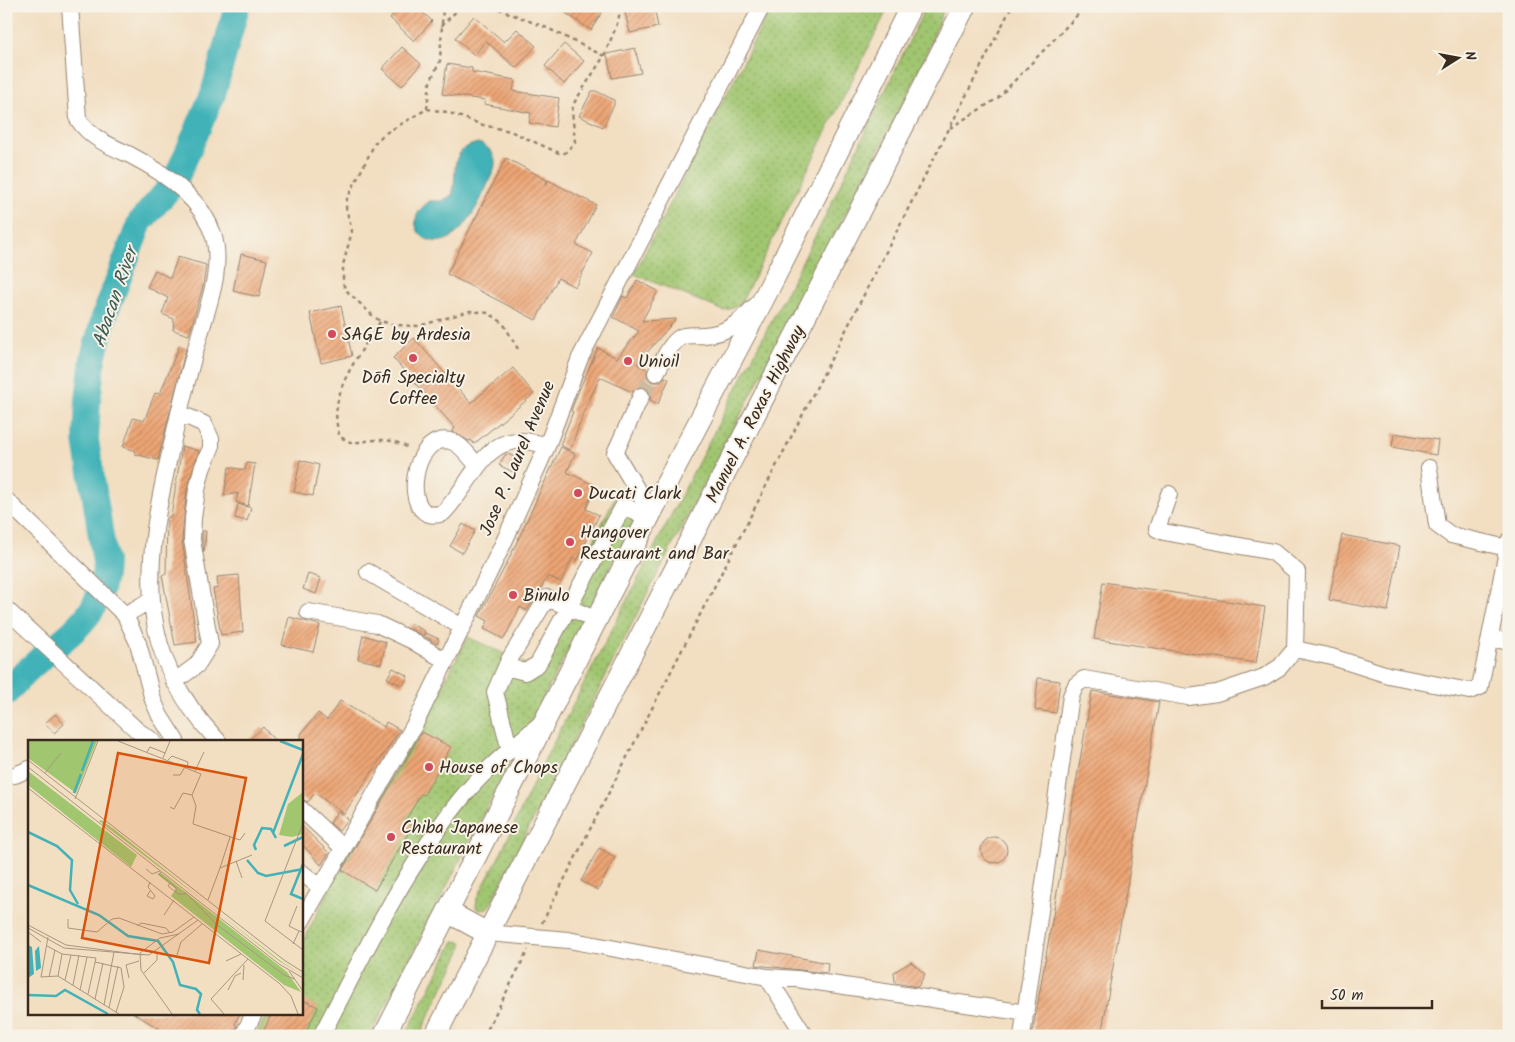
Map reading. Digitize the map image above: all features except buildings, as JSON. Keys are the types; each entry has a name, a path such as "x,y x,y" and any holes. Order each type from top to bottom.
{"main road":[{"path":"384,1036 548,718 649,516 766,294 911,6"},
{"name":"Manuel A. Roxas Highway","path":"435,1036 965,6"},
{"path":"448,912 487,933"}],"street":[{"path":"70,6 76,111 84,128 100,140 174,183 197,204 213,233 218,260 155,516 150,576 151,600 164,658 174,682 187,704 217,740"},
{"name":"Jose P. Laurel Avenue","path":"302,920 392,765 446,661 547,446 580,358 762,6"},
{"path":"656,373 674,342 683,335 709,335 724,331 737,324 766,294"},
{"path":"641,396 615,453 649,516"},
{"path":"174,682 197,665 210,644 192,540 197,490 202,469 211,448 211,439 204,424 179,413"},
{"path":"478,466 462,448 452,441 434,444 426,450 420,458 415,495 423,511 430,514 443,513 478,466 496,447 513,440 533,441 547,446"},
{"path":"1295,649 1388,675 1469,691 1480,687 1506,570 1508,544 1451,535 1437,525 1429,468"},
{"path":"1022,1036 1071,696 1076,685 1084,679 1188,697 1217,693 1264,677 1280,667 1295,649 1297,572 1273,552 1164,532 1157,529 1169,494"},
{"path":"6,500 124,615 138,643 153,700 160,716 175,740"},
{"path":"506,667 525,672 538,664 624,506 649,516"},
{"path":"368,572 462,627"},
{"path":"510,751 495,692 506,667 547,598 597,620"},
{"path":"124,615 151,600"},
{"path":"6,609 91,686 142,736"},
{"path":"308,612 377,624 411,640 446,661"},
{"path":"1490,638 1509,642"},
{"path":"321,1036 398,892 430,840 473,786 548,718"},
{"path":"302,810 344,848"},
{"path":"302,873 318,892"},
{"path":"302,885 318,892"},
{"path":"487,933 535,936 594,944 767,977 1026,1013"},
{"path":"767,977 805,1036"},
{"path":"243,1036 254,1014"}],"path":[{"path":"427,109 430,82 440,61 440,27 443,6"},
{"path":"440,27 462,6"},
{"path":"491,6 546,28 604,56"},
{"path":"518,350 503,323 489,313 470,311 419,326 380,322 347,292 343,284 343,265 352,231 346,208 347,199 375,143 384,134 427,109 447,112 483,125 510,131 559,153 565,153 575,142 572,111 574,103 604,56 622,6"},
{"path":"484,1036 1012,6"},
{"path":"948,129 998,98 1086,6"},
{"path":"380,322 343,384 334,415 336,427 340,437 345,441 352,443 368,440 386,440 405,447 420,458"}],"green space":[{"path":"772,6 889,6 740,305 724,311 634,274"},
{"path":"926,6 945,6 924,60 907,96 647,594 490,905 486,909 478,910 476,907 477,898 501,853 541,767 820,227"},
{"path":"622,493 628,503 634,521 370,1036 256,1036 267,1014 302,1014 302,943 337,875 419,730 468,637 532,667 615,497"},
{"path":"454,941 462,942 462,949 419,1036 405,1036"}],"water":[{"path":"478,143 487,147 493,154 495,167 477,207 466,223 453,236 443,241 426,239 416,226 416,218 420,210 430,201 442,201 452,195 456,164 461,151 468,146"}],"waterway":[{"name":"Abacan River","path":"6,693 27,671 81,623 91,611 98,597 103,581 105,562 86,440 93,358 105,314 140,222 174,183 213,94 237,6"}],"tunnel":[{"path":"641,396 656,373"}],"place":[{"name":"SAGE by Ardesia","path":"332,334"},
{"name":"Dōfi Specialty Coffee","path":"413,358"},
{"name":"Unioil","path":"628,361"},
{"name":"Ducati Clark","path":"578,493"},
{"name":"Hangover Restaurant and Bar","path":"570,542"},
{"name":"Binulo","path":"513,595"},
{"name":"House of Chops","path":"429,767"},
{"name":"Chiba Japanese Restaurant","path":"391,837"}]}
